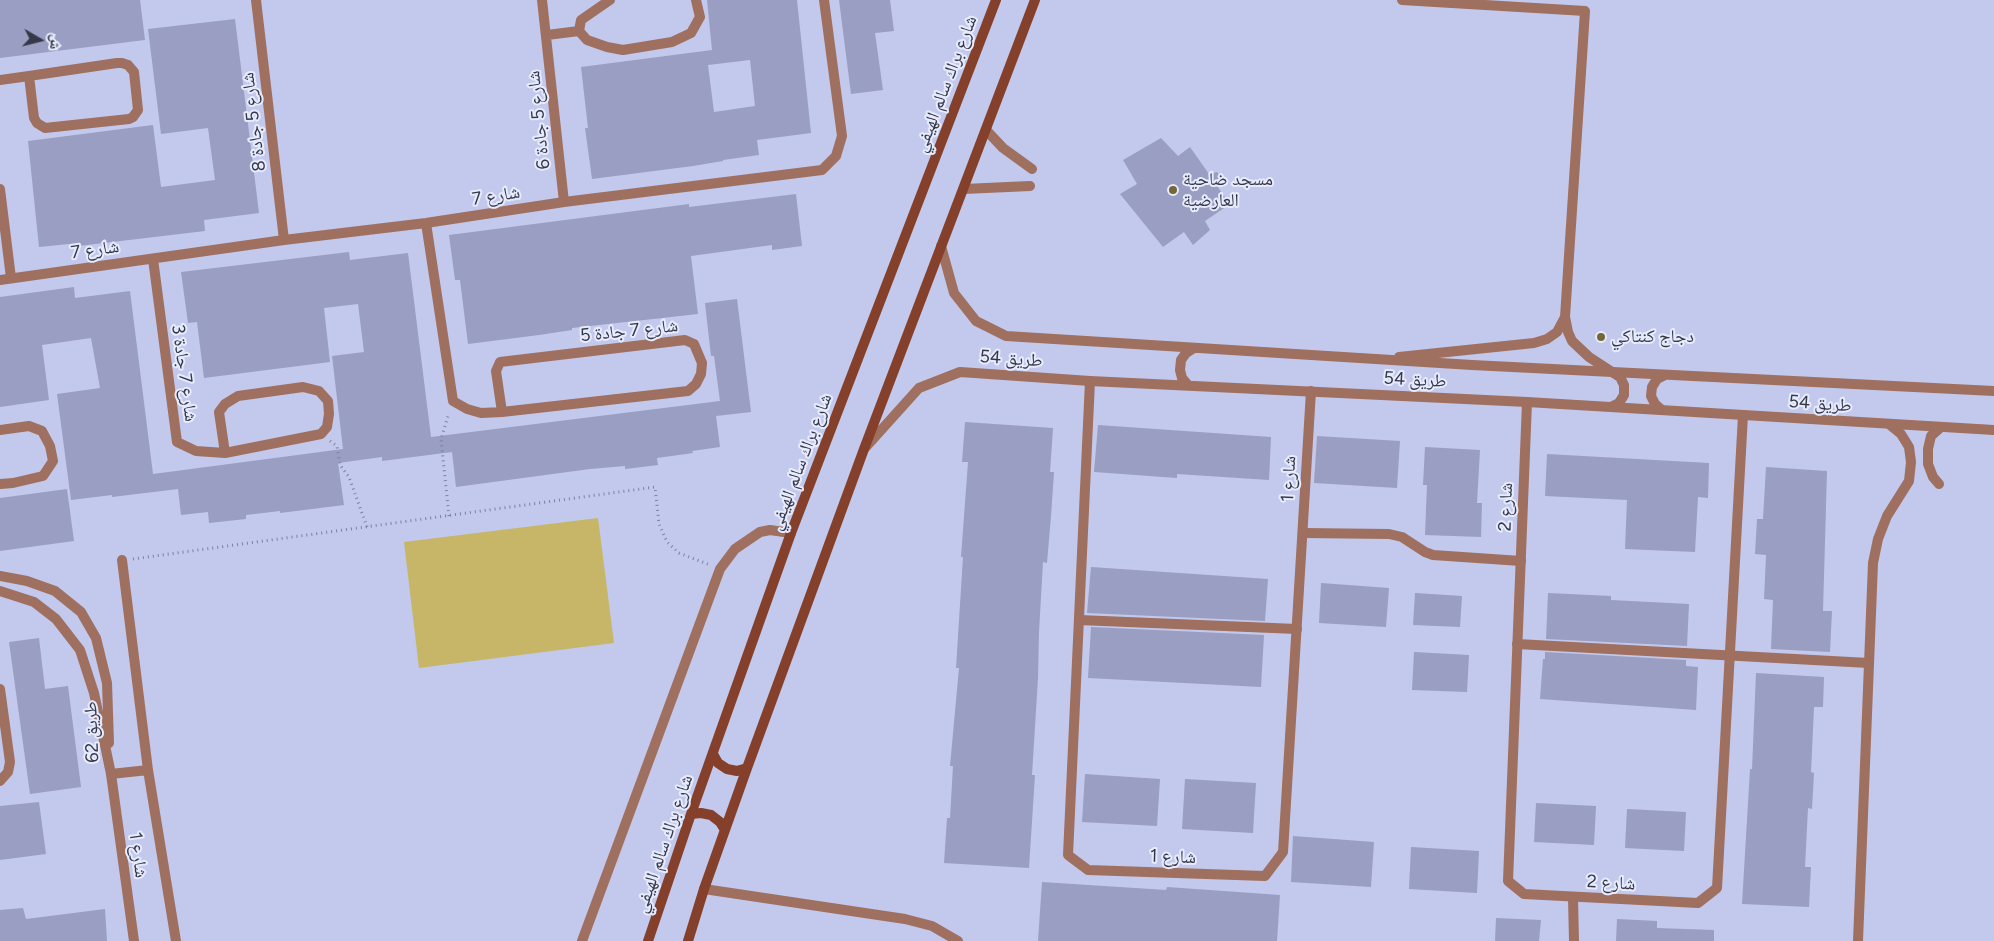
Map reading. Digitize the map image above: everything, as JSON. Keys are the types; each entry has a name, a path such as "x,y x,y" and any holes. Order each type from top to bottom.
{"main road":[{"name":"شارع براك سالم الهيفي","path":"648,941 791,533 996,0"},
{"path":"688,941 704,889 747,768 864,449 940,246 964,189 1033,2"},
{"path":"713,754 718,763 727,769 737,771 747,768"},
{"path":"691,814 711,815 720,822 725,830"}],"street":[{"name":"شارع 5 جادة 8","path":"256,0 284,240"},
{"name":"شارع 5 جادة 6","path":"542,0 564,202"},
{"path":"579,31 582,20 610,0"},
{"path":"579,31 588,40 607,47 623,50 672,42 691,33 700,16 696,0"},
{"name":"شارع 7","path":"0,280 284,240 426,223 564,202 822,170 836,156 842,136 824,0"},
{"path":"1402,0 1585,11 1565,317 1572,341 1589,357 1620,377 1624,385 1624,395 1619,403 1611,407"},
{"path":"547,35 579,31"},
{"path":"0,80 122,63 128,65 134,72 138,110 129,119 45,128 37,123 34,118 29,76"},
{"path":"986,130 1003,148 1032,168"},
{"path":"964,189 1030,186"},
{"path":"0,189 11,278"},
{"path":"426,223 453,401"},
{"name":"طريق 54","path":"940,246 954,293 976,321 1006,336 1612,372 1994,391"},
{"name":"شارع 7 جادة 3","path":"153,258 177,442 196,452 225,453 321,434 327,427 328,401 319,391 303,387 238,396 226,404 219,412 225,453"},
{"path":"1380,359 1534,343 1548,339 1557,332 1565,317"},
{"name":"شارع 7 جادة 5","path":"453,401 467,410 481,413 502,412 688,390 696,384 701,374 702,363 694,344 684,340 500,362 496,371 502,412"},
{"path":"1188,385 1182,378 1180,370 1181,360 1186,353 1194,348"},
{"name":"طريق 54","path":"864,449 919,388 960,372 1090,381 1527,402 1994,430"},
{"path":"1662,410 1655,404 1651,396 1652,387 1657,379 1665,374"},
{"name":"شارع 1","path":"1090,381 1068,855 1088,870 1265,876 1283,852 1311,391"},
{"name":"شارع 2","path":"1527,402 1508,880 1524,894 1698,903 1717,888 1743,416"},
{"path":"1858,941 1874,563 1878,539 1887,516 1909,481 1909,447 1901,434 1890,424"},
{"path":"0,430 28,426 42,432 50,446 53,462 43,476 0,484"},
{"path":"1939,484 1933,477 1928,464 1928,448 1931,436 1940,427"},
{"path":"582,941 720,569 735,549 760,532 770,530 791,533"},
{"path":"1302,533 1388,534 1402,537 1432,555 1521,561"},
{"path":"122,560 148,770 176,941"},
{"name":"طريق 62","path":"0,576 27,581 55,592 81,612 96,638 107,683 110,774"},
{"name":"طريق 62","path":"0,591 34,602 56,619 80,650 92,686 110,774"},
{"path":"1079,620 1296,629"},
{"path":"1517,644 1869,663"},
{"path":"0,688 10,762 8,772 0,781"},
{"path":"110,774 148,770"},
{"name":"شارع 1","path":"110,774 134,941"},
{"path":"704,889 912,920 932,926 958,941"},
{"path":"1573,897 1574,941"}],"path":[{"path":"449,516 441,439 453,401"},
{"path":"321,434 337,446 340,464 349,477 367,527"},
{"path":"122,560 655,487 659,524 667,542 686,556 720,569"}],"shaded area":[{"path":"598,518 614,643 419,668 404,542"}],"building":[{"path":"0,0 140,0 145,40 0,58"},
{"path":"707,0 797,0 811,133 757,140 759,155 592,179 585,128 588,128 581,67 712,50","holes":["750,60 755,106 714,112 708,65"]},
{"path":"839,0 890,0 894,31 875,33 883,90 851,94"},
{"path":"235,19 259,213 204,220 205,231 70,247 69,244 39,247 28,141 153,125 161,187 215,180 208,128 161,134 148,29"},
{"name":"مسجد ضاحية العارضية","path":"1161,138 1178,156 1190,147 1209,174 1217,172 1224,181 1217,186 1230,204 1205,221 1210,230 1193,245 1184,232 1163,247 1120,194 1137,184 1123,160"},
{"path":"796,194 802,246 772,250 772,245 691,256 698,314 572,328 572,330 468,344 460,280 455,280 449,235 689,204 689,207"},
{"path":"349,252 350,260 408,253 431,437 720,401 714,356 711,356 705,303 737,299 751,412 716,416 720,447 657,458 658,465 625,469 625,466 590,469 456,487 452,452 382,461 382,457 338,463 344,505 246,515 246,519 209,523 208,512 181,515 178,489 71,500 57,394 100,388 91,338 42,345 49,400 0,407 0,297 74,287 75,298 130,291 153,474 343,449 332,356 364,352 358,304 324,308 330,362 204,378 197,322 188,323 181,272"},
{"path":"965,422 1053,428 1050,472 1054,472 1047,563 1043,562 1032,775 1035,775 1029,868 944,863 947,818 950,818 953,766 950,766 959,668 956,668 968,462 962,462"},
{"path":"1098,425 1271,437 1269,480 1177,474 1177,478 1094,472"},
{"path":"1317,436 1400,441 1397,488 1314,483"},
{"path":"1425,447 1480,450 1477,503 1482,503 1481,537 1425,535 1427,485 1423,485"},
{"path":"1547,454 1709,463 1708,498 1698,497 1695,552 1625,549 1627,500 1545,496"},
{"path":"1766,467 1827,471 1823,611 1832,611 1830,652 1771,649 1773,600 1764,599 1766,555 1755,554 1757,519 1763,519"},
{"path":"67,489 74,541 0,551 0,498"},
{"path":"1091,567 1268,579 1265,621 1087,613"},
{"path":"1321,583 1389,588 1386,627 1319,623"},
{"path":"1415,593 1462,596 1460,627 1413,625"},
{"path":"1548,593 1611,596 1611,600 1689,604 1687,646 1546,639"},
{"path":"1091,627 1264,635 1261,687 1088,678"},
{"path":"39,638 45,689 68,686 81,787 30,794 9,642"},
{"path":"1414,652 1469,655 1467,692 1412,690"},
{"path":"1545,652 1686,660 1686,666 1698,667 1696,710 1540,699"},
{"path":"1756,673 1824,677 1823,707 1814,707 1811,772 1814,773 1812,809 1808,808 1805,867 1811,867 1809,907 1742,904 1750,769 1752,769"},
{"path":"1085,774 1160,779 1157,826 1082,822"},
{"path":"1185,779 1256,783 1253,833 1182,829"},
{"path":"39,802 46,854 0,860 0,806"},
{"path":"1536,803 1596,806 1594,845 1534,842"},
{"path":"1627,809 1686,812 1684,851 1625,848"},
{"path":"1293,836 1374,842 1371,887 1291,882"},
{"path":"1411,847 1479,851 1477,893 1409,889"},
{"path":"1042,882 1166,890 1167,887 1280,895 1277,941 1038,941"},
{"path":"23,908 26,919 105,909 107,941 0,941 0,910"},
{"path":"1496,918 1541,920 1539,941 1495,941"},
{"path":"1617,919 1657,921 1657,928 1714,930 1714,941 1616,941"}],"place":[{"name":"مسجد ضاحية العارضية","path":"1173,190"},
{"name":"دجاج كنتاكي","path":"1601,337"}]}
